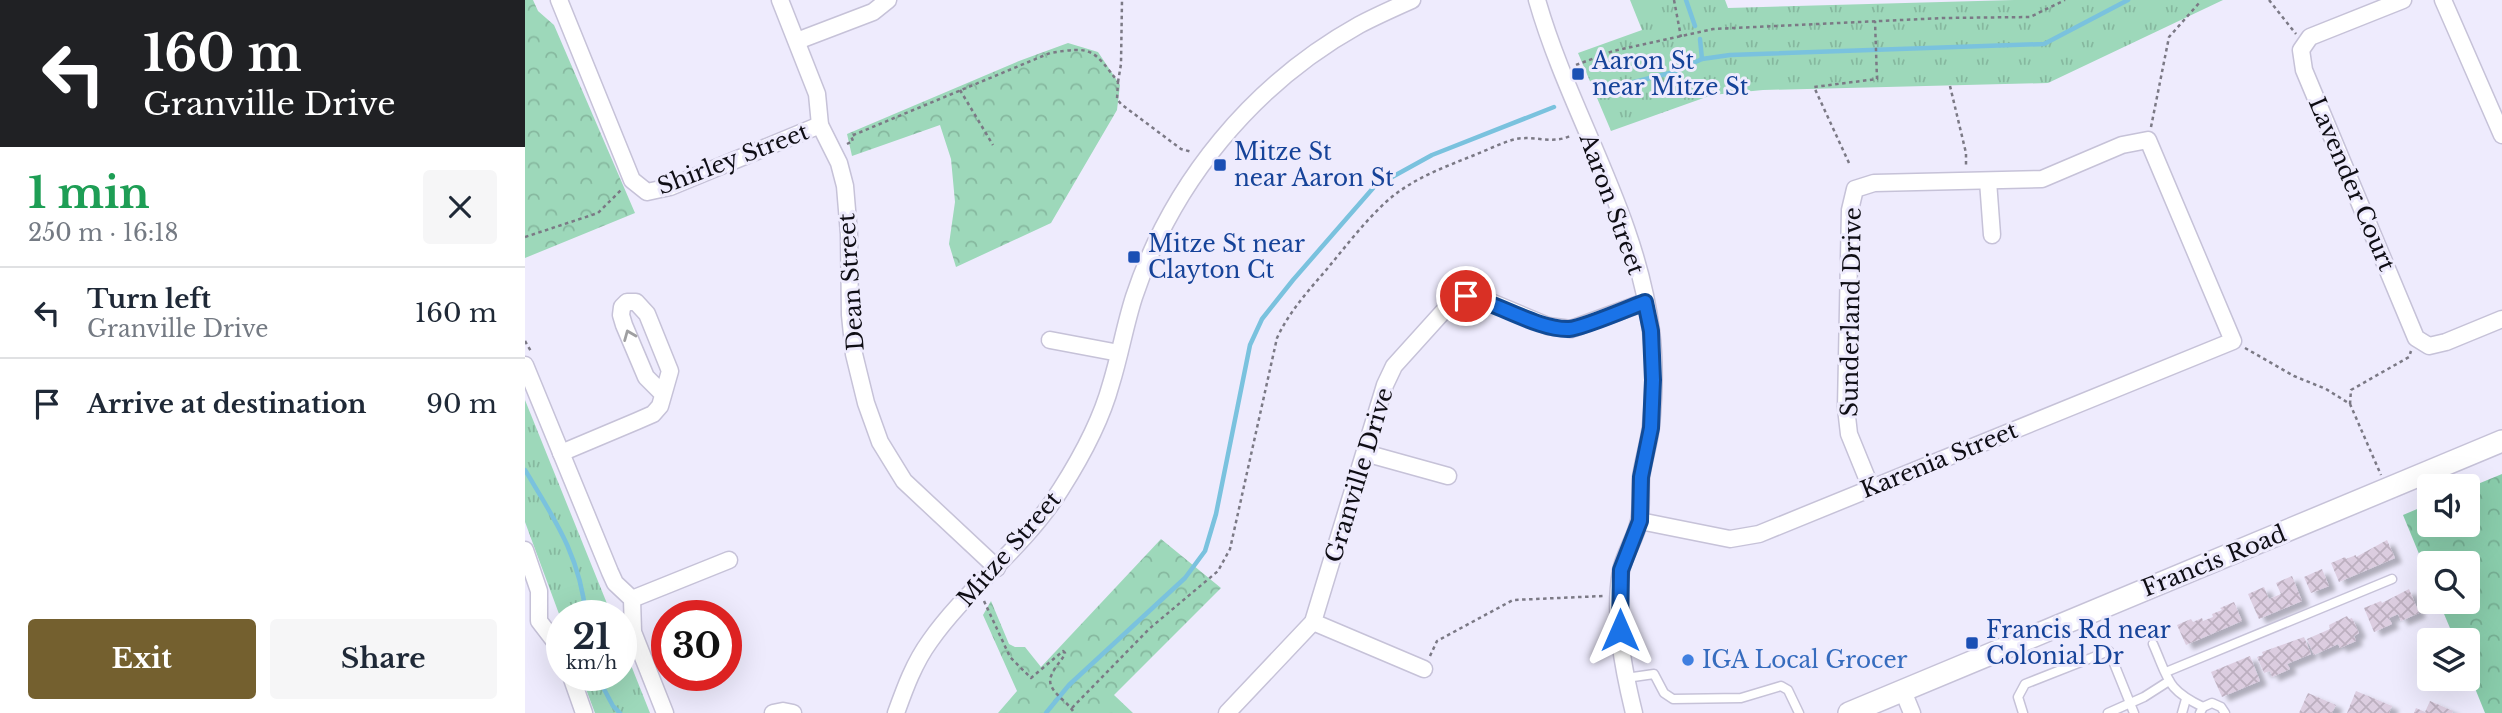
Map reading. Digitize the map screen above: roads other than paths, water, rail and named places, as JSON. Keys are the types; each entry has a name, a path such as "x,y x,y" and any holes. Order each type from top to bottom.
{"main road":[{"name":"Francis Road","path":"1849,713 2502,441"}],"street":[{"name":"Shirley Street","path":"559,0 632,180 647,192 670,187 820,125"},
{"name":"Dean Street","path":"780,0 817,94 820,125 839,163 845,186 854,354 866,403 880,442 904,481 997,568"},
{"path":"797,41 873,12 888,0"},
{"name":"Mitze Street","path":"895,713 910,676 929,642 1037,524 1080,458 1097,424 1111,385 1134,298 1150,253 1173,209 1211,151 1252,105 1305,60 1358,26 1412,0"},
{"name":"Aaron Street","path":"1527,0 1546,32"},
{"name":"Aaron Street","path":"1537,0 1546,32 1636,258 1651,331 1651,428 1641,477 1640,521 1621,570 1620,630 1634,713"},
{"name":"Lavender Court","path":"2403,0 2310,37 2301,50 2304,70 2416,338 2429,346 2502,319"},
{"path":"2443,0 2502,135"},
{"name":"Sunderland Drive","path":"1871,488 1849,434 1846,408 1850,209 1855,189 1874,183 2042,180 2122,145 2148,140 2233,341"},
{"path":"1988,181 1992,235"},
{"name":"Granville Drive","path":"1227,713 1313,622 1385,385 1394,366 1450,304 1466,296 1486,300 1548,326 1571,329 1645,302"},
{"path":"561,453 653,414 660,407 670,371 646,314 636,302 627,302 622,307 621,314 624,325 646,377 663,393"},
{"path":"1050,341 1119,353"},
{"name":"Karenia Street","path":"1640,521 1730,539 1759,534 2233,341"},
{"path":"525,365 615,583 632,599 633,632 665,713"},
{"path":"1365,453 1448,476"},
{"path":"525,551 539,591 532,624 546,637"},
{"path":"632,599 729,560"},
{"path":"1313,622 1424,668"},
{"path":"577,691 585,713"},
{"path":"1903,691 1912,713"},
{"path":"773,713 793,713"}],"lane":[{"path":"2108,713 2132,708 2167,677 2392,579"},
{"path":"2153,644 2172,688 2201,710 2212,703 2217,704 2225,713"},
{"path":"2023,713 2018,697 2025,684 2109,651 2132,708"},
{"path":"1626,678 1654,674 1664,694 1673,699 1741,698 1781,686 1789,690 1799,713"},
{"path":"2182,713 2186,699"}],"waterway":[{"path":"1686,0 1695,26"},
{"path":"1594,92 1674,72 1702,59 1730,55 2044,44 2128,0"},
{"path":"1700,39 1702,59"},
{"path":"1046,713 1069,685 1185,578 1205,551 1216,514 1250,345 1262,319 1293,280 1374,187 1432,155 1554,107"},
{"path":"525,470 565,539 584,600"},
{"path":"605,691 620,713"}],"place":[{"name":"Aaron St near Mitze St","path":"1578,74"},
{"name":"Mitze St near Aaron St","path":"1220,165"},
{"name":"Mitze St near Clayton Ct","path":"1134,257"},
{"name":"Francis Rd near Colonial Dr","path":"1972,643"},
{"name":"IGA Local Grocer","path":"1688,660"}]}
